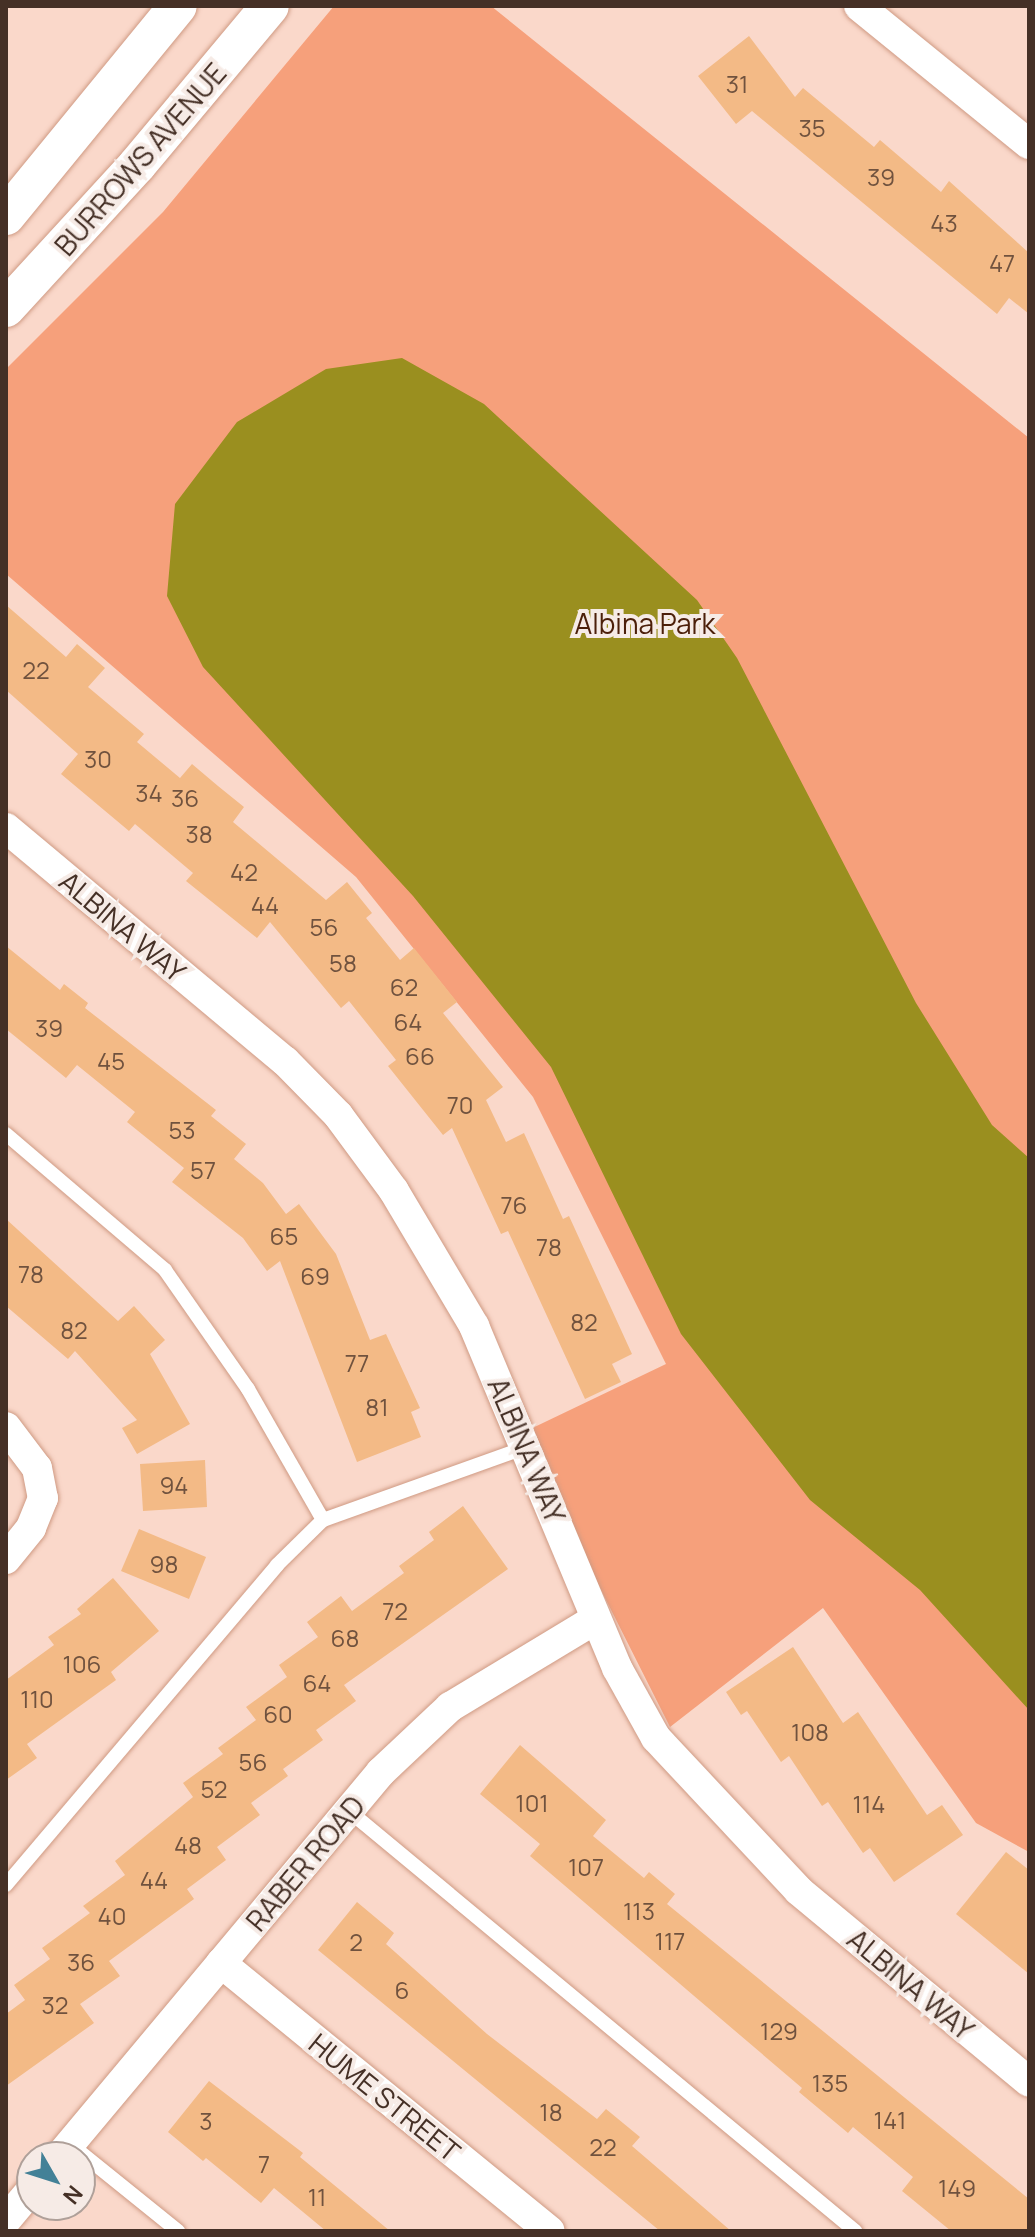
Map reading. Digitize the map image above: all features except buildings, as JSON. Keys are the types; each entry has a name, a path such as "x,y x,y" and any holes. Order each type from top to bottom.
{"street":[{"path":"6,216 178,6"},
{"name":"BURROWS AVENUE","path":"6,308 137,165 270,6"},
{"path":"859,6 1029,144"},
{"name":"ALBINA WAY","path":"6,828 285,1061 338,1115 394,1191 474,1326 528,1447 596,1619 656,1738 728,1820 798,1890 1029,2082"},
{"path":"6,1427 37,1468 43,1498 31,1528 6,1559"},
{"name":"RABER ROAD","path":"72,2141 349,1811 450,1707 596,1619"},
{"name":"HUME STREET","path":"221,1963 550,2231"}],"lane":[{"path":"6,1134 165,1270 248,1389 323,1520"},
{"path":"6,1885 277,1565 323,1520 528,1447"},
{"path":"349,1811 855,2231"},
{"path":"96,2173 178,2231"}],"green space":[{"name":"Albina Park","path":"334,6 491,6 1029,438 1029,1852 976,1823 823,1608 670,1727 522,1433 666,1364 533,1097 356,877 6,574 6,369 163,212"}],"shaded area":[{"path":"402,358 484,404 697,600 737,658 916,1003 992,1125 1029,1158 1029,1710 920,1590 810,1500 681,1334 551,1067 413,896 203,667 167,596 175,504 237,422 326,369"}]}
